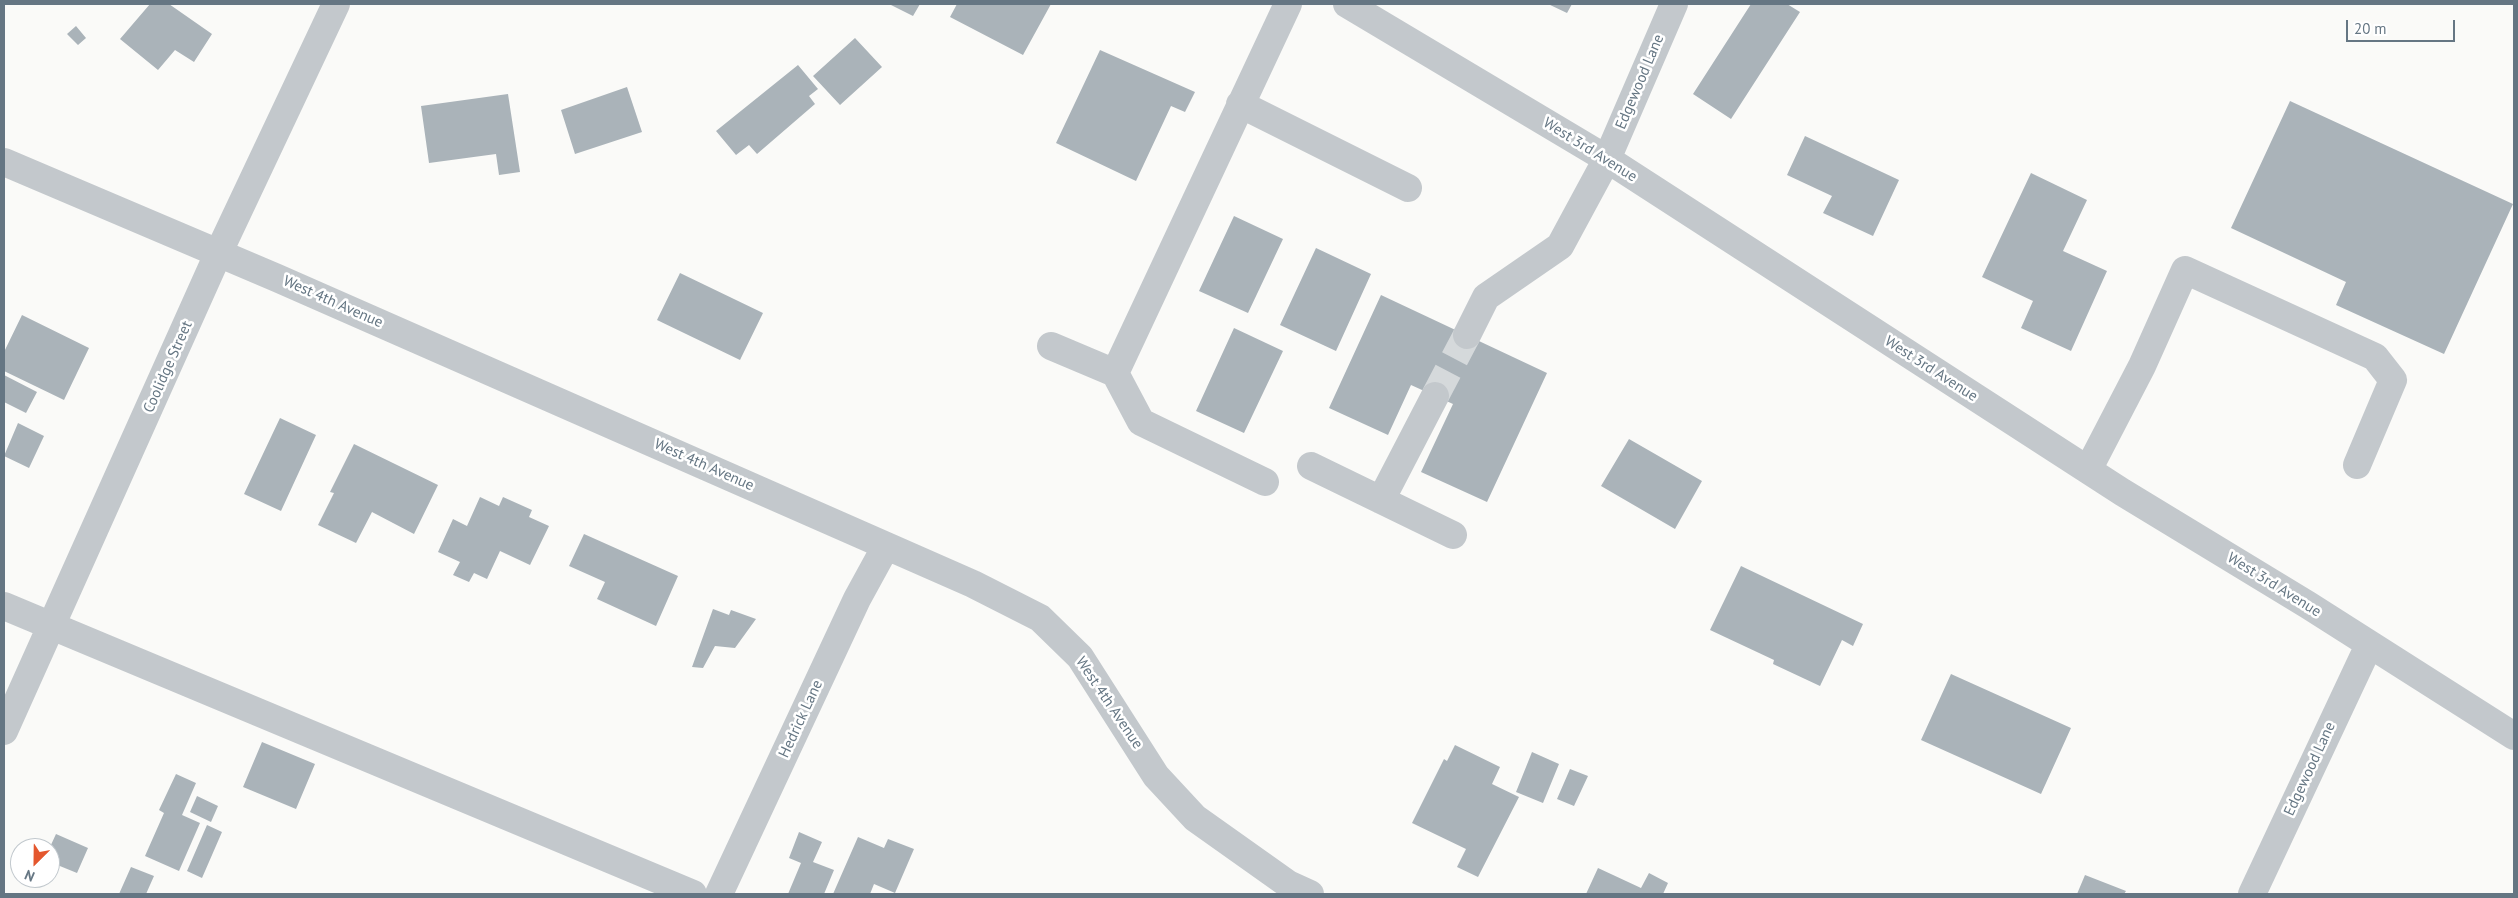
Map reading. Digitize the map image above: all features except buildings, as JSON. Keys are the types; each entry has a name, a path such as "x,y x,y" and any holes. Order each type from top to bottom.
{"street":[{"name":"Coolidge Street","path":"4,731 218,254 336,4"},
{"path":"1115,373 1288,4"},
{"name":"West 3rd Avenue","path":"1347,4 1606,159 2088,470 2514,736"},
{"name":"Edgewood Lane","path":"1467,335 1486,298 1560,246 1606,159 1674,4"},
{"path":"1240,104 1408,188"},
{"name":"West 4th Avenue","path":"4,162 277,278 974,584 1040,618 1086,665 1156,776 1195,818 1288,884 1310,894"},
{"path":"2088,470 2142,366 2184,270 2375,357 2393,380 2357,465"},
{"path":"1051,346 1115,373 1140,422 1265,482"},
{"path":"1381,500 1435,396"},
{"path":"1311,466 1453,535"},
{"name":"Hedrick Lane","path":"719,894 857,599 886,546"},
{"path":"4,606 693,894"},
{"name":"Edgewood Lane","path":"2252,894 2369,644"}],"tunnel":[{"path":"1435,396 1467,335"}]}
